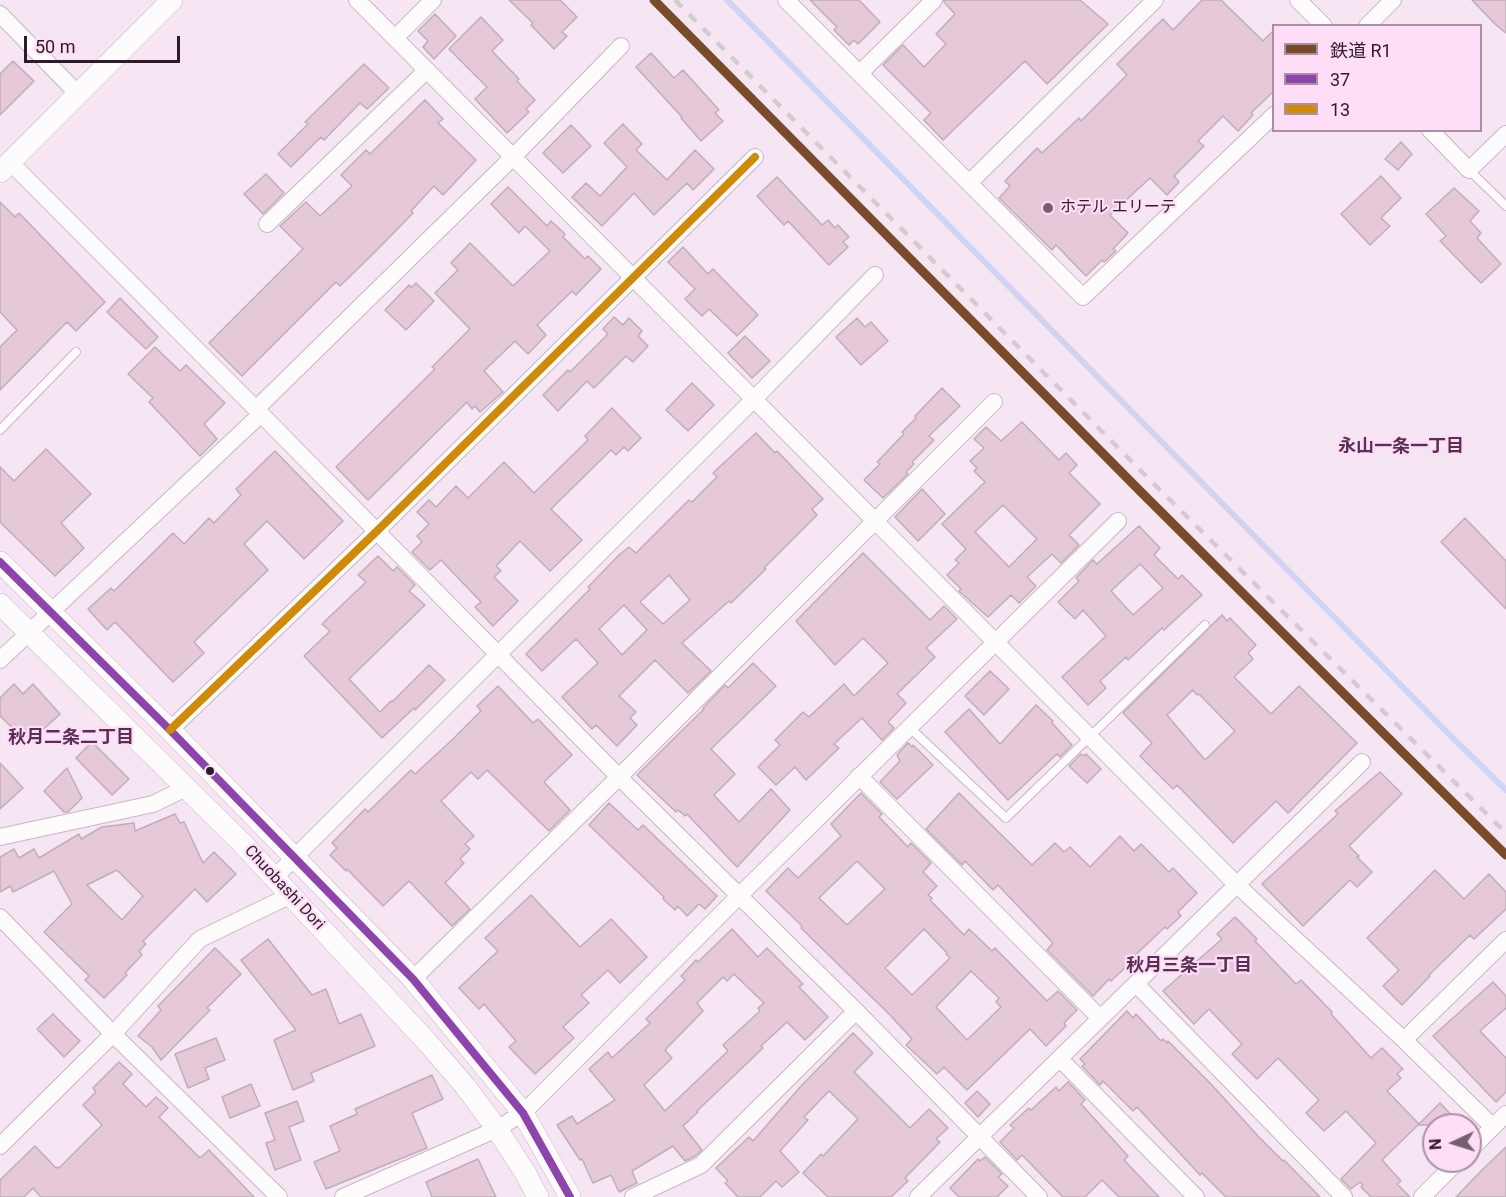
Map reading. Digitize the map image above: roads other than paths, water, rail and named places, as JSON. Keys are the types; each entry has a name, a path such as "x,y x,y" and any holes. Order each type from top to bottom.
{"street":[{"path":"172,0 5,167 259,411 619,777 856,1011 1039,1197"},
{"path":"357,0 1237,885 1404,1040 1493,1127"},
{"path":"395,38 433,0"},
{"path":"786,0 1083,297 1272,117"},
{"path":"860,73 934,0"},
{"path":"969,183 1155,0"},
{"path":"1298,0 1322,24"},
{"path":"1369,24 1394,0"},
{"path":"0,14 77,93"},
{"path":"0,660 259,411 621,46"},
{"path":"267,224 427,70"},
{"path":"1432,132 1469,170 1506,134"},
{"path":"170,730 377,531 755,157"},
{"path":"274,877 754,399 875,275"},
{"path":"414,979 994,402"},
{"path":"343,1197 497,1130 523,1113 859,776 1118,521"},
{"name":"Chuobashi Dori","path":"0,562 170,730 414,979 523,1113 570,1197"},
{"name":"Chuobashi Dori","path":"0,604 274,877 427,1042 465,1086 497,1130 538,1197"},
{"path":"918,1197 1362,762"},
{"path":"859,776 1100,1018"},
{"path":"0,837 153,804 186,788"},
{"path":"0,1146 113,1034 200,939 291,895"},
{"path":"0,917 113,1034 279,1197"},
{"path":"1404,1040 1506,940"},
{"path":"1136,984 1344,1197"},
{"path":"633,1197 701,1166 856,1011"},
{"path":"1060,1059 1196,1197"},
{"path":"1482,1138 1506,1114"},
{"path":"1424,1196 1446,1173"}],"lane":[{"path":"1469,170 1506,206"},
{"path":"0,429 76,352"},
{"path":"909,727 1006,818 1205,625"}],"waterway":[{"path":"727,0 1506,790"}],"railway":[{"path":"675,0 1150,480 1506,833"}],"rail line":[{"name":"R1","path":"654,0 1142,493 1506,855"}],"place":[{"name":"ホテル エリーテ","path":"1048,208"}],"district":[{"name":"永山一条一丁目","path":"1401,447"},
{"name":"秋月二条二丁目","path":"71,738"},
{"name":"秋月三条一丁目","path":"1189,966"}]}
